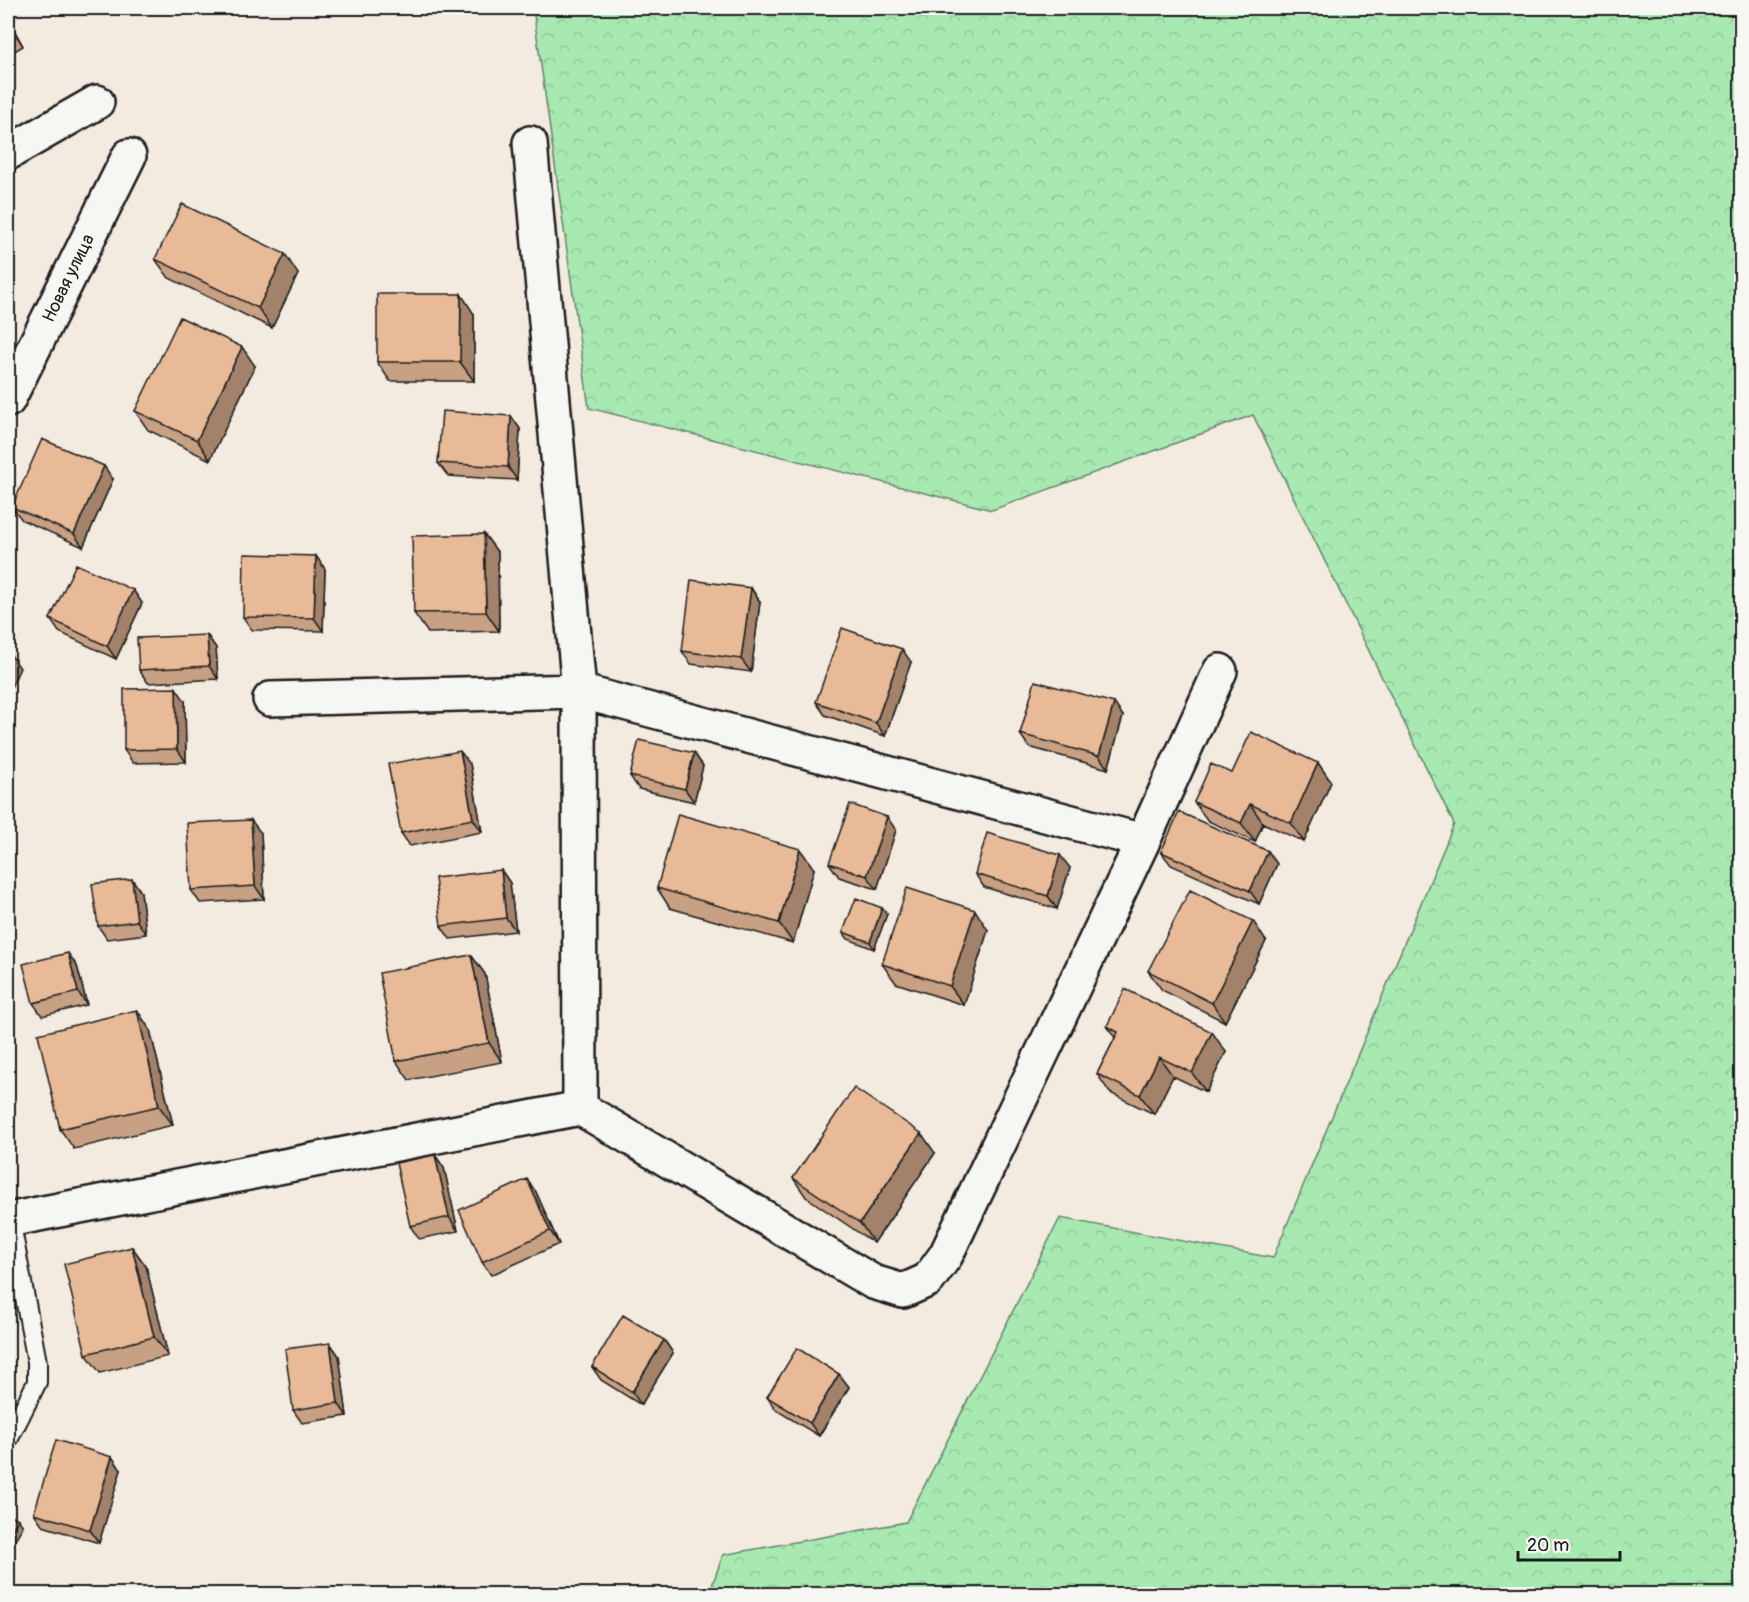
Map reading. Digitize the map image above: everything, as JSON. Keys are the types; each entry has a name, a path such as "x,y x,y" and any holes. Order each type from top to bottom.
{"street":[{"path":"8,153 97,102"},
{"path":"530,143 579,691 580,1108"},
{"name":"Новая улица","path":"8,400 129,156"},
{"path":"9,1220 580,1108 873,1282 903,1291 928,1280 946,1255 1143,841 1220,671"},
{"path":"270,699 579,691 1143,841"}],"lane":[{"path":"8,1440 37,1382 37,1362 9,1220"}],"green space":[{"path":"533,8 1741,8 1741,1594 709,1594 723,1555 906,1522 1060,1218 1273,1258 1454,824 1253,415 992,510 589,408"}],"building":[{"path":"8,22 14,33 8,36"},
{"path":"182,204 285,254 258,308 155,259"},
{"path":"377,294 461,294 460,362 377,362"},
{"path":"180,317 242,347 197,440 135,411"},
{"path":"442,411 511,416 508,467 438,463"},
{"path":"42,439 104,466 74,534 12,507"},
{"path":"484,534 486,612 414,613 412,536"},
{"path":"244,554 316,556 314,618 243,617"},
{"path":"76,564 133,590 107,646 50,619"},
{"path":"691,580 751,588 741,659 682,651"},
{"path":"842,628 902,649 876,723 816,702"},
{"path":"207,635 209,666 139,670 137,638"},
{"path":"1035,681 1114,703 1099,756 1020,734"},
{"path":"176,688 177,749 124,750 124,689"},
{"path":"1251,732 1318,763 1291,823 1250,804 1241,823 1194,802 1211,764 1232,773"},
{"path":"639,740 694,753 685,789 630,776"},
{"path":"460,751 473,819 401,833 388,764"},
{"path":"850,804 887,817 867,876 829,863"},
{"path":"1179,812 1268,851 1250,891 1161,852"},
{"path":"678,814 800,849 779,923 657,888"},
{"path":"251,820 255,886 191,890 187,823"},
{"path":"987,833 1060,855 1048,896 975,874"},
{"path":"501,870 506,918 441,926 435,878"},
{"path":"132,879 137,921 98,926 92,884"},
{"path":"907,888 975,910 950,986 882,964"},
{"path":"1190,890 1253,921 1212,1003 1148,971"},
{"path":"856,898 882,908 870,942 843,932"},
{"path":"68,953 78,992 33,1003 23,964"},
{"path":"471,955 489,1043 396,1061 379,973"},
{"path":"1125,989 1212,1032 1192,1073 1159,1057 1140,1095 1097,1074 1118,1032 1107,1026"},
{"path":"137,1010 159,1106 60,1129 38,1034"},
{"path":"854,1088 921,1133 860,1223 793,1178"},
{"path":"435,1155 449,1217 410,1226 396,1163"},
{"path":"527,1179 550,1231 482,1262 459,1210"},
{"path":"132,1247 154,1337 86,1354 64,1264"},
{"path":"623,1315 664,1340 632,1392 592,1367"},
{"path":"330,1343 338,1403 293,1410 285,1349"},
{"path":"797,1348 839,1374 810,1423 767,1397"},
{"path":"56,1440 112,1457 90,1530 34,1513"},
{"path":"8,1513 18,1519 8,1538"}]}
